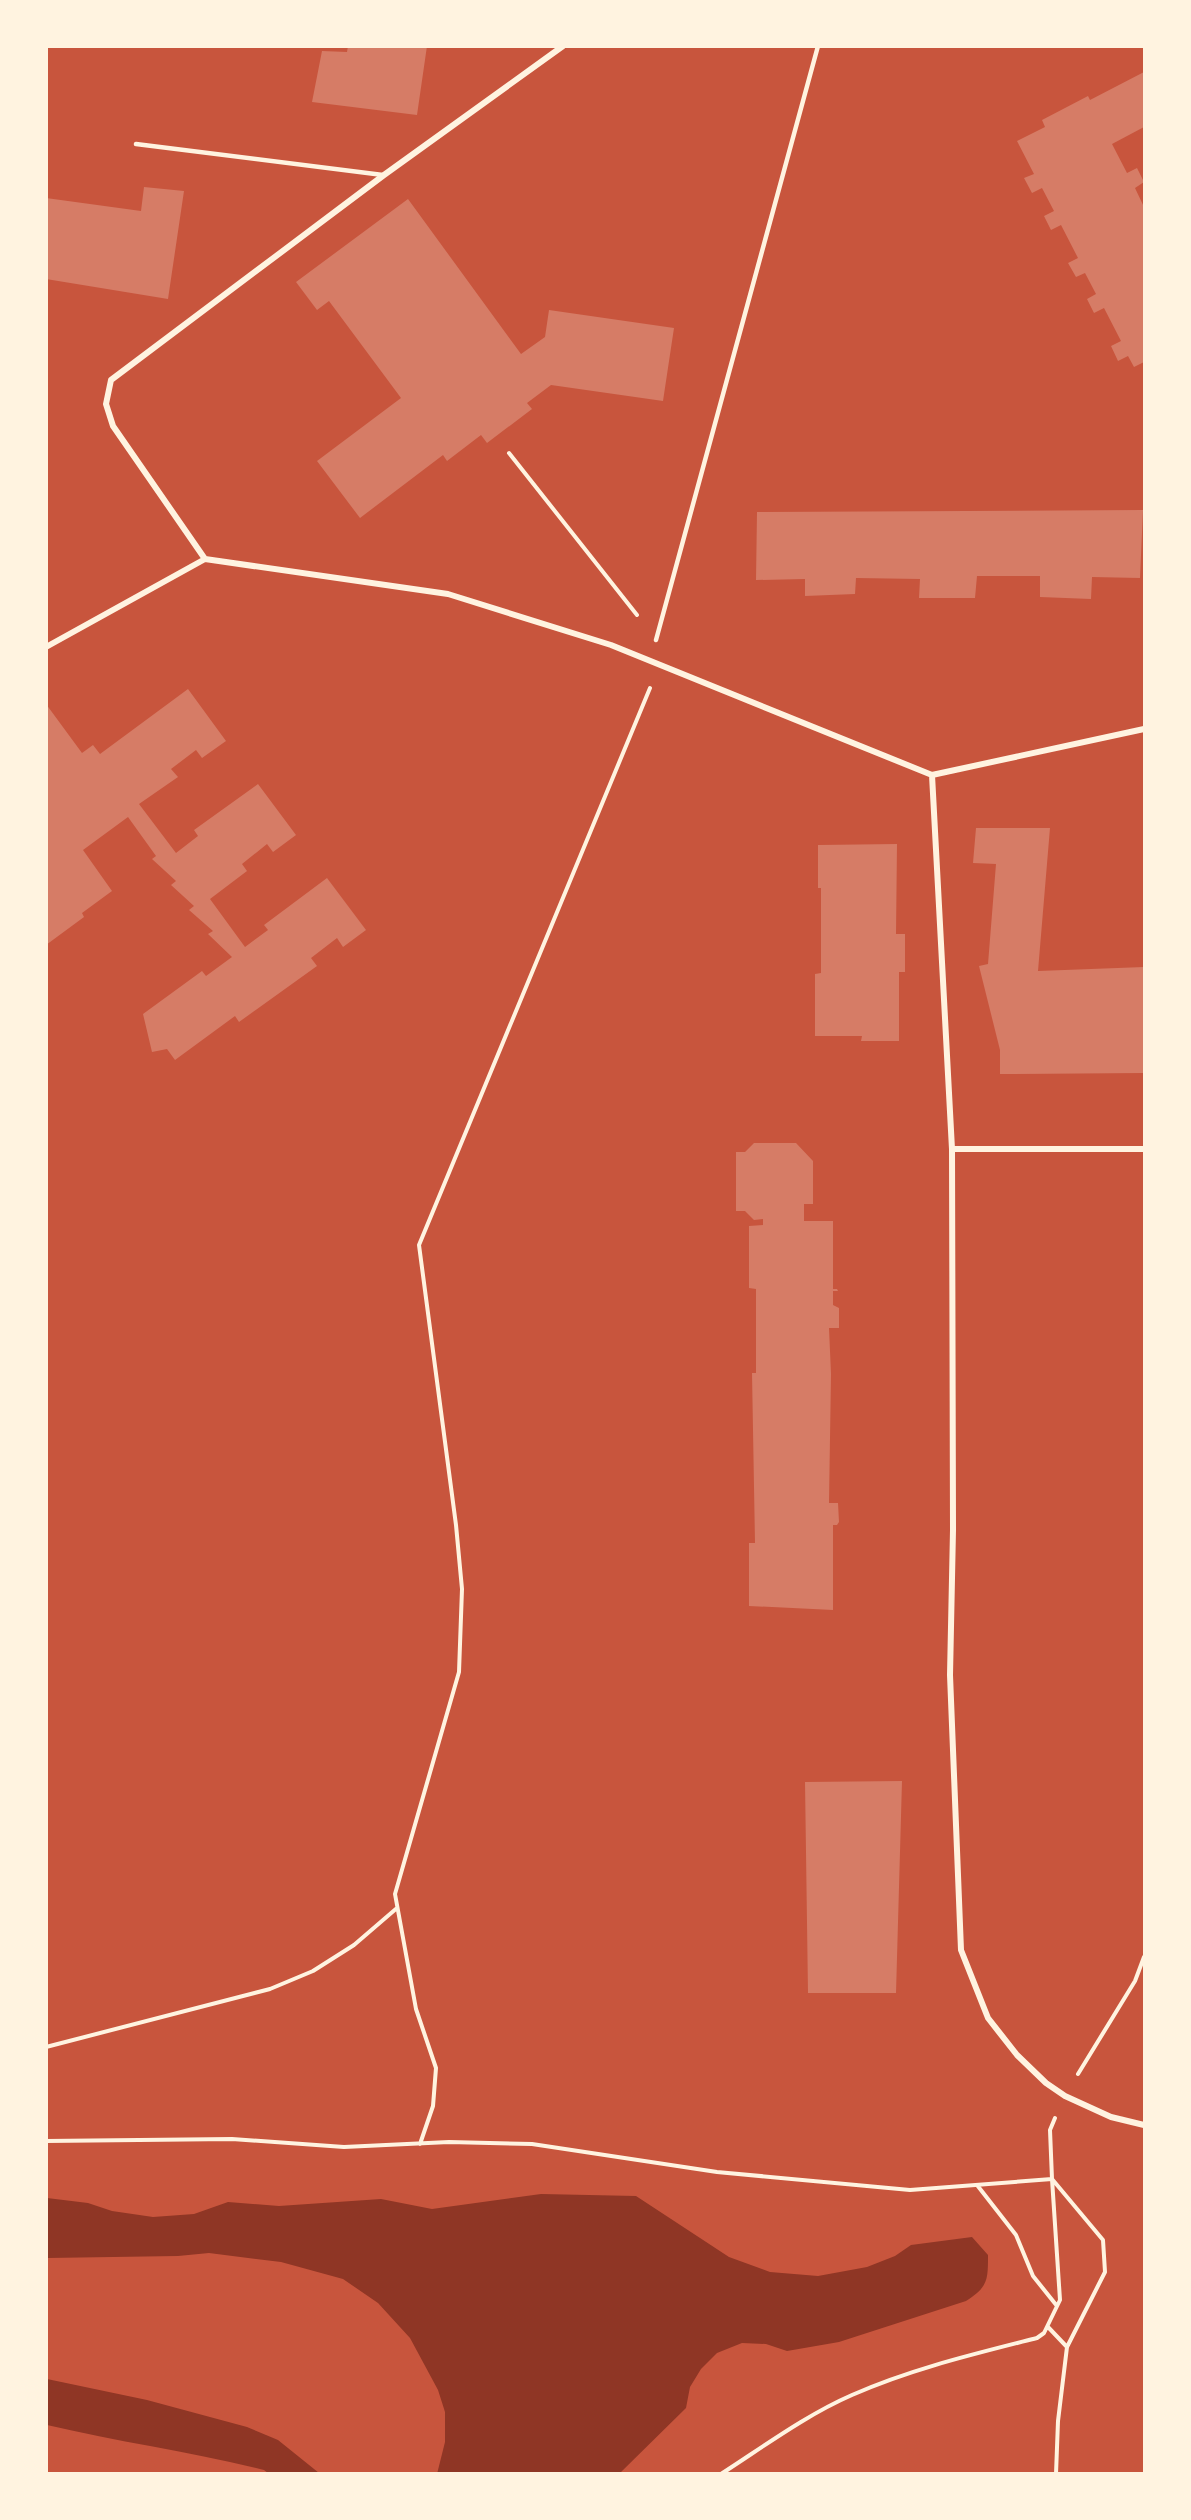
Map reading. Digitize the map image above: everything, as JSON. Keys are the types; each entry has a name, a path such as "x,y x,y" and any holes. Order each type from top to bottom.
{"street":[{"path":"205,559 113,426 106,404 111,380 384,176 563,46"},
{"path":"46,647 205,559 448,594 611,645 932,775 1144,729"},
{"path":"932,775 952,1149 953,1530 950,1675 961,1950 988,2018 1017,2055 1046,2084 1065,2096 1111,2117 1144,2125"},
{"path":"952,1149 1144,1149"}],"lane":[{"path":"656,640 818,46"},
{"path":"136,144 384,176"}],"path":[{"path":"509,453 656,640"},
{"path":"420,2144 433,2106 436,2068 416,2009 395,1894 459,1672 462,1589 456,1526 419,1245 659,665"},
{"path":"46,2047 270,1989 313,1971 354,1945 398,1908"},
{"path":"721,2474 850,2395 928,2366 1037,2338 1044,2333 1060,2300 1050,2130 1065,2096 1135,1981 1144,1957"},
{"path":"46,2141 232,2139 344,2147 532,2144 706,2170 860,2187 910,2190 1052,2179"},
{"path":"1052,2179 1103,2240 1105,2272 1067,2347 1058,2421 1056,2474"},
{"path":"977,2184 1016,2235 1033,2276 1057,2306"},
{"path":"1048,2327 1067,2347"}],"shaded area":[{"path":"541,2194 636,2196 729,2257 770,2272 818,2276 867,2267 895,2256 911,2245 972,2237 988,2255 987,2277 983,2287 966,2301 839,2342 787,2351 766,2344 742,2343 717,2353 701,2369 690,2387 686,2408 620,2473 437,2474 445,2442 445,2412 438,2390 410,2338 378,2303 343,2279 281,2262 209,2253 178,2256 47,2258 47,2198 88,2203 112,2211 153,2217 194,2214 228,2202 279,2206 381,2199 432,2209"},
{"path":"47,2379 147,2400 247,2427 278,2440 319,2473 268,2473 264,2470 183,2452 47,2425"}],"building":[{"path":"348,46 427,46 417,115 312,102 322,51 347,52"},
{"path":"1144,72 1144,127 1112,144 1127,173 1137,168 1144,182 1135,188 1144,207 1144,362 1134,367 1128,356 1118,361 1111,346 1121,341 1104,308 1094,313 1087,299 1096,294 1085,273 1076,277 1068,263 1078,258 1061,225 1051,230 1044,216 1054,211 1042,188 1032,193 1024,178 1034,174 1017,141 1045,127 1042,120 1088,96 1090,100"},
{"path":"144,187 184,191 168,299 46,279 46,198 141,211"},
{"path":"408,199 521,354 545,337 549,310 674,328 663,401 551,385 527,403 532,409 487,443 481,435 447,461 443,455 360,518 317,461 401,398 329,301 317,310 296,282"},
{"path":"1143,510 1140,578 1092,577 1091,599 1040,597 1040,576 977,576 975,598 919,598 920,579 856,578 855,594 805,596 805,579 756,580 757,512"},
{"path":"188,689 226,741 202,758 196,750 171,769 178,777 139,804 176,853 198,836 194,830 258,784 296,835 273,852 267,844 242,864 247,871 210,899 245,947 268,930 264,925 327,878 366,930 343,947 337,938 311,958 317,966 239,1022 235,1016 175,1060 167,1049 152,1052 143,1014 202,971 206,976 232,957 208,934 213,931 189,910 194,906 171,885 176,881 152,859 156,856 128,817 83,850 112,891 82,913 84,917 46,945 46,704 82,753 93,745 100,754"},
{"path":"976,828 1050,828 1038,971 1144,967 1144,1073 1000,1074 1000,1050 979,966 988,964 996,864 973,863"},
{"path":"897,844 896,934 905,934 905,972 899,972 899,1041 861,1041 862,1036 815,1036 815,974 821,973 821,888 818,888 818,845"},
{"path":"754,1143 796,1143 813,1161 813,1204 804,1204 804,1221 833,1221 833,1289 838,1291 833,1291 833,1305 839,1308 839,1328 829,1328 831,1374 829,1503 838,1503 839,1522 833,1525 833,1610 749,1606 749,1543 755,1543 752,1373 756,1373 756,1289 749,1288 749,1226 763,1225 763,1219 754,1220 745,1211 736,1211 736,1152 745,1152"},
{"path":"902,1781 896,1993 808,1993 805,1782"}]}
